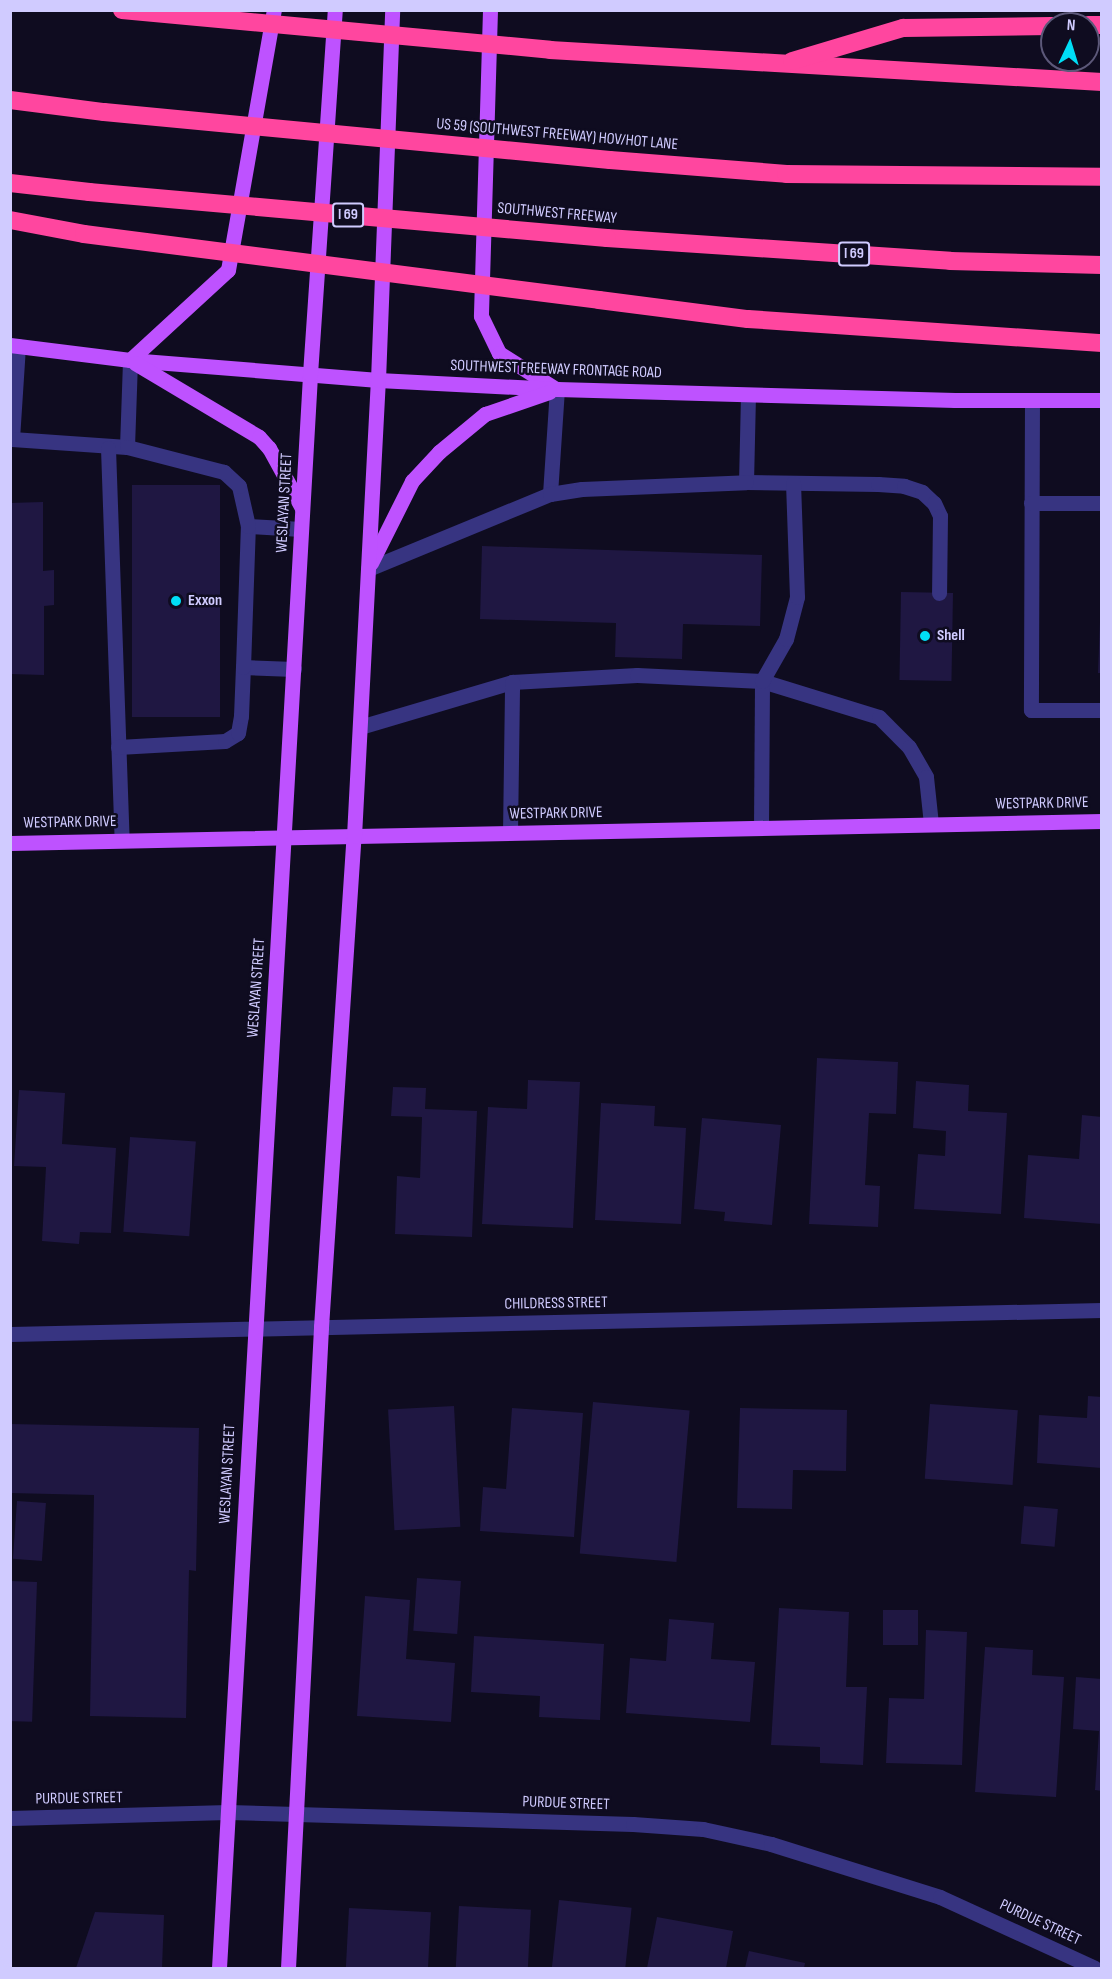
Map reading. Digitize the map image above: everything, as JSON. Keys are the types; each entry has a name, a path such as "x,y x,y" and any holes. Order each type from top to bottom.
{"highway":[{"path":"122,10 550,50 1101,82"},
{"path":"778,65 903,28 1040,26"},
{"name":"US 59 (SOUTHWEST FREEWAY) HOV/HOT LANE","path":"10,100 104,112 610,160 786,174 1101,177"},
{"name":"SOUTHWEST FREEWAY","path":"10,183 607,238 950,261 1101,265"},
{"path":"10,220 84,234 748,319 1101,343"}],"main road":[{"path":"274,10 228,270 130,360 259,437 269,448 303,509"},
{"name":"WESLAYAN STREET","path":"219,1968 310,374 335,10"},
{"path":"288,1968 321,1327 360,727 378,380 392,10"},
{"path":"490,10 481,316 499,353 557,389"},
{"name":"SOUTHWEST FREEWAY FRONTAGE ROAD","path":"14,346 130,360 378,380 557,389 1101,400"},
{"path":"368,569 412,481 439,452 485,414 557,389"},
{"name":"WESTPARK DRIVE","path":"10,843 1101,821"}],"street":[{"path":"14,346 12,439 108,448 127,447 224,472 239,486 248,526 242,716 237,733 225,741 118,747"},
{"path":"127,447 130,360"},
{"path":"550,494 557,389"},
{"path":"746,482 747,394"},
{"path":"1032,400 1031,710 1101,710"},
{"path":"108,448 122,840"},
{"path":"368,569 550,494 582,489 746,482 878,484 904,486 922,492 934,503 940,516 939,593"},
{"path":"761,828 762,681 786,639 797,597 793,483"},
{"path":"1031,503 1101,503"},
{"path":"248,526 301,529"},
{"path":"243,667 294,669"},
{"path":"360,727 512,682 637,675 762,681 879,717 909,747 926,777 931,824"},
{"path":"510,833 512,682"},
{"name":"CHILDRESS STREET","path":"10,1334 1101,1310"},
{"name":"PURDUE STREET","path":"10,1818 228,1812 633,1824 703,1829 771,1844 939,1898 1095,1968"}],"building":[{"name":"Exxon","path":"132,485 220,485 220,717 132,717"},
{"path":"43,502 43,571 54,570 54,605 44,606 44,675 10,674 10,503"},
{"path":"482,546 762,555 760,626 683,624 682,659 615,657 616,623 480,619"},
{"name":"Shell","path":"901,592 953,593 951,681 899,680"},
{"path":"1100,622 1102,623 1102,673 1098,673"},
{"path":"817,1058 898,1062 896,1114 869,1113 865,1185 880,1186 878,1227 809,1224"},
{"path":"528,1080 580,1082 573,1228 482,1224 488,1107 527,1109"},
{"path":"916,1081 969,1085 968,1111 1007,1113 1001,1214 914,1209 918,1154 945,1156 946,1131 913,1128"},
{"path":"393,1087 426,1088 425,1109 477,1111 472,1237 395,1234 397,1176 420,1178 422,1117 391,1116"},
{"path":"19,1090 65,1093 62,1144 116,1148 111,1233 80,1232 79,1244 42,1241 46,1167 14,1166"},
{"path":"601,1103 655,1106 654,1126 686,1128 681,1224 595,1220"},
{"path":"1082,1115 1102,1117 1102,1224 1024,1218 1028,1155 1079,1159"},
{"path":"702,1118 781,1125 772,1225 724,1221 725,1212 694,1209"},
{"path":"130,1137 196,1142 189,1236 123,1232"},
{"path":"1088,1396 1102,1397 1102,1468 1037,1463 1039,1415 1087,1418"},
{"path":"593,1402 690,1410 676,1562 580,1553"},
{"path":"930,1404 1018,1410 1013,1485 925,1479"},
{"path":"454,1406 460,1527 394,1530 388,1409"},
{"path":"512,1408 583,1413 574,1537 480,1531 483,1487 506,1489"},
{"path":"740,1408 847,1410 846,1471 793,1470 792,1509 737,1508"},
{"path":"10,1424 199,1428 196,1571 189,1570 186,1718 90,1716 94,1495 10,1493"},
{"path":"17,1501 46,1503 42,1561 13,1559"},
{"path":"1024,1506 1058,1509 1055,1547 1021,1544"},
{"path":"417,1578 461,1581 457,1634 413,1631"},
{"path":"10,1581 37,1582 32,1722 10,1721"},
{"path":"365,1596 410,1600 406,1659 455,1663 451,1722 357,1716"},
{"path":"779,1608 849,1612 846,1687 867,1687 863,1765 820,1763 820,1747 771,1745"},
{"path":"883,1610 918,1610 918,1645 883,1645"},
{"path":"669,1619 714,1623 711,1659 755,1662 750,1722 626,1713 630,1658 666,1661"},
{"path":"926,1630 967,1632 962,1765 886,1763 889,1698 924,1699"},
{"path":"474,1636 604,1644 600,1720 539,1717 540,1696 471,1692"},
{"path":"985,1647 1033,1650 1032,1675 1064,1677 1056,1797 975,1792"},
{"path":"1076,1677 1102,1679 1102,1791 1095,1790 1099,1731 1073,1729"},
{"path":"559,1900 632,1908 625,1968 552,1968"},
{"path":"459,1906 531,1910 528,1968 456,1968"},
{"path":"349,1908 431,1912 428,1968 346,1968"},
{"path":"95,1912 164,1915 162,1968 76,1968"},
{"path":"657,1917 733,1931 726,1968 647,1968"},
{"path":"749,1951 805,1963 804,1968 745,1968"}],"place":[{"name":"Exxon","path":"176,601"},
{"name":"Shell","path":"925,636"}]}
